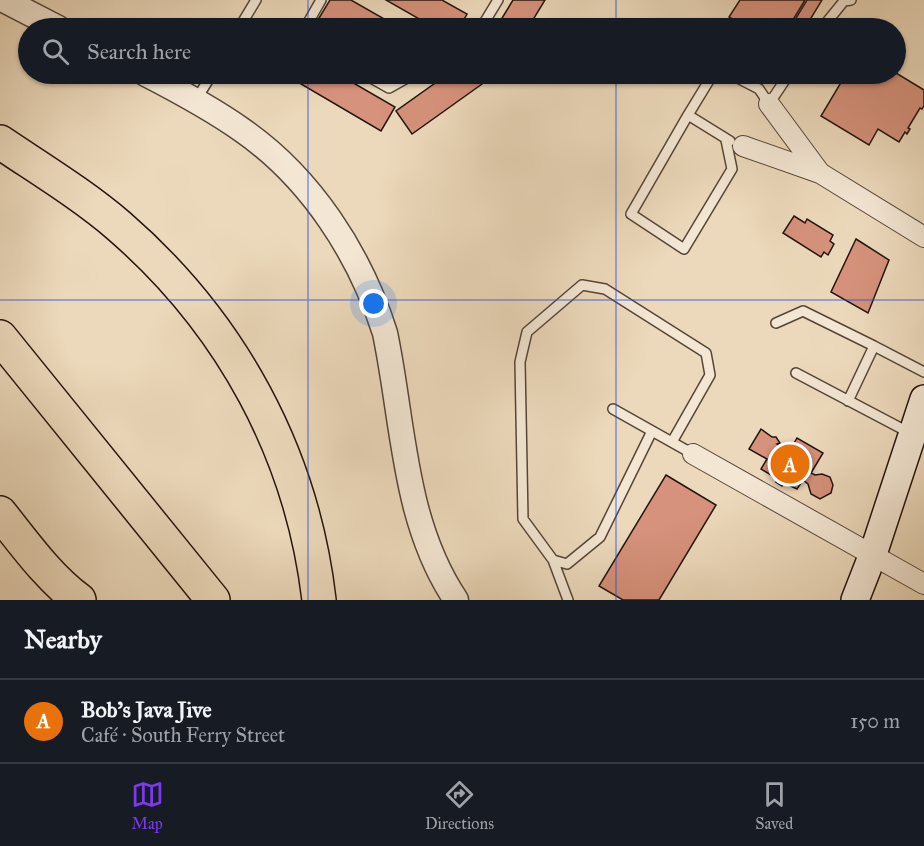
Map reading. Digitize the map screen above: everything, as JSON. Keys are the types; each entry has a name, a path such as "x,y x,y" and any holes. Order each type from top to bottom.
{"highway":[{"path":"0,142 86,199 119,226 180,286 204,314 256,394 277,438 294,483 307,529 319,600"},
{"path":"0,337 213,600"},
{"path":"0,513 69,593 80,600"}],"main road":[{"path":"855,600 873,554 924,399"}],"street":[{"path":"4,0 39,18"},
{"path":"166,84 196,100 243,131 296,178 323,211 354,258 378,311 385,333 414,506 426,540 456,600"},
{"path":"769,104 820,173"},
{"path":"735,143 820,173 924,237"},
{"path":"693,453 924,584"}],"lane":[{"path":"245,18 256,0"},
{"path":"311,18 321,0"},
{"path":"487,18 498,0"},
{"path":"830,18 844,1 851,0"},
{"path":"196,100 206,84"},
{"path":"382,84 389,88 396,84"},
{"path":"688,115 735,143 732,169 684,249 631,214 688,115 707,84"},
{"path":"749,84 759,89 769,104 782,84"},
{"path":"568,600 553,560 523,519 520,362 527,332 582,285 605,289 706,353 710,375 672,442"},
{"path":"776,323 803,311 924,372"},
{"path":"848,401 874,346"},
{"path":"796,373 912,434"},
{"path":"613,409 693,453"},
{"path":"553,560 567,564 600,537 652,431"}],"building":[{"path":"330,0 351,0 382,18 319,18"},
{"path":"386,0 442,0 467,14 465,18 418,18"},
{"path":"513,0 545,0 534,18 502,18"},
{"path":"740,0 805,0 794,18 729,17"},
{"path":"807,0 822,0 811,18 796,18"},
{"path":"906,79 924,90 924,106 920,108 907,134 905,132 899,142 878,129 869,145 821,116 840,84 906,84"},
{"path":"301,84 355,84 395,107 381,131"},
{"path":"434,84 482,84 412,134 396,111"},
{"path":"794,216 805,223 807,219 833,235 830,241 834,244 828,255 824,252 821,257 783,233"},
{"path":"856,239 889,260 868,313 831,292"},
{"path":"761,429 772,437 776,437 780,443 777,444 789,452 797,438 823,453 811,473 830,477 833,485 831,493 820,499 811,494 808,484 803,480 797,489 784,483 782,486 776,482 778,479 761,469 767,459 749,449"},
{"path":"666,475 716,505 659,600 623,600 599,586"}],"place":[{"name":"Bob's Java Jive","path":"790,464"}]}
